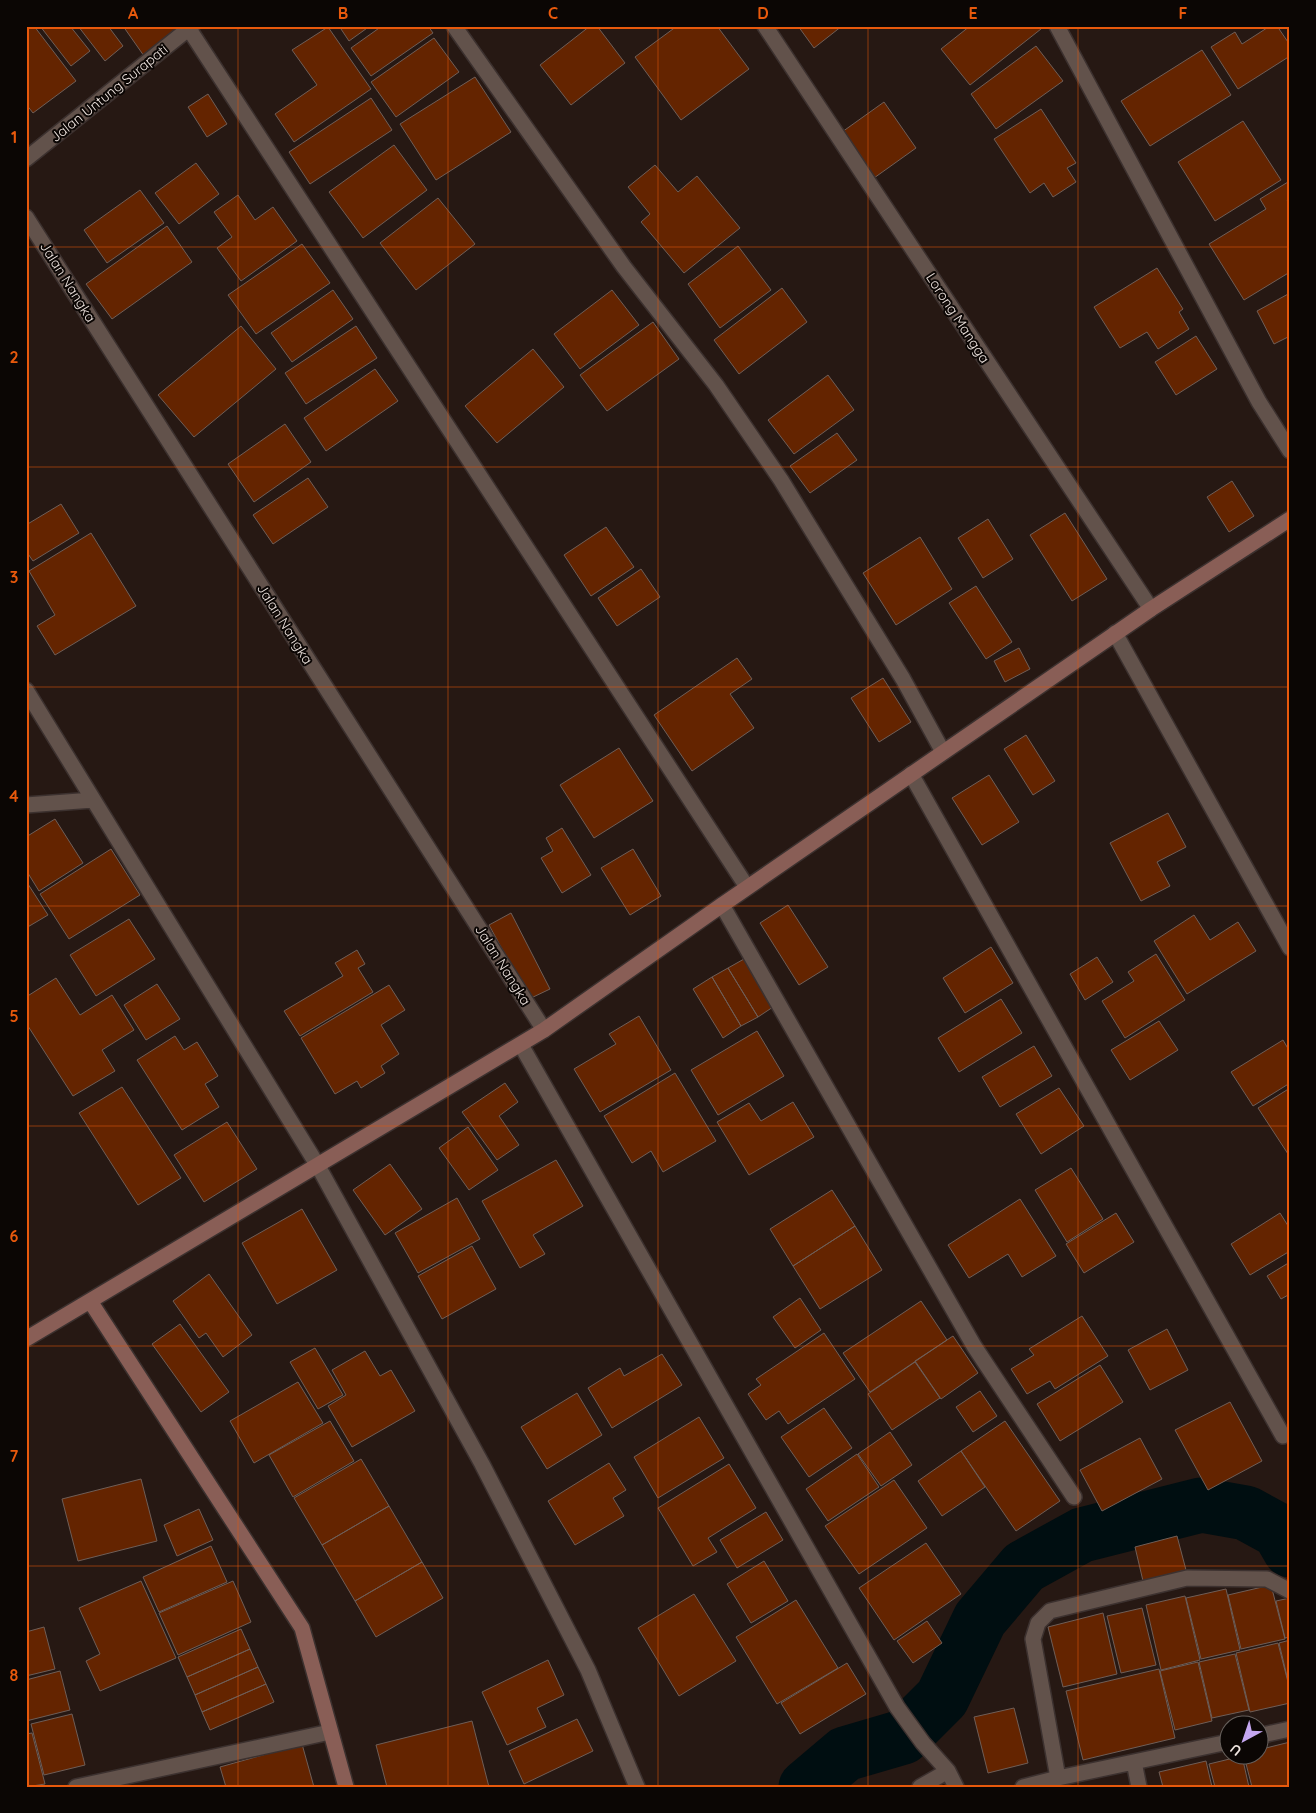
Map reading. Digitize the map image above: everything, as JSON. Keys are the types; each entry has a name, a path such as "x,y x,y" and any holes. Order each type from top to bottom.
{"street":[{"path":"454,26 624,267 716,385 781,480 903,679 943,752"},
{"name":"Lorong Mangga","path":"765,26 1151,609"},
{"path":"1057,26 1259,402 1290,451"},
{"path":"191,28 747,887"},
{"name":"Jalan Untung Surapati","path":"26,159 191,28"},
{"name":"Jalan Nangka","path":"26,217 544,1030"},
{"path":"26,1339 521,1045 1151,609 1290,519"},
{"path":"1116,633 1290,948"},
{"path":"26,690 318,1166 482,1464 588,1670 637,1787"},
{"path":"911,774 1283,1436"},
{"path":"26,805 94,800"},
{"path":"722,905 974,1346 1074,1497"},
{"path":"521,1045 897,1707 923,1743 948,1772 956,1787"},
{"path":"90,1301 302,1628 346,1787"},
{"path":"1058,1778 1033,1639 1038,1624 1050,1611 1187,1578 1267,1579 1290,1590"},
{"path":"1268,1734 1290,1729"},
{"path":"76,1787 330,1732"},
{"path":"1023,1787 1218,1744"},
{"path":"1134,1762 1139,1787"},
{"path":"920,1787 948,1772"}],"building":[{"path":"34,26 76,81 33,113 26,104 26,27"},
{"path":"40,26 70,26 90,51 71,66"},
{"path":"78,26 108,26 123,46 105,61"},
{"path":"123,26 175,26 179,32 144,56"},
{"path":"339,26 370,26 349,41"},
{"path":"382,26 428,26 433,33 371,76 351,48"},
{"path":"590,26 597,26 625,63 571,105 540,65"},
{"path":"677,26 717,26 749,69 681,120 635,57"},
{"path":"798,26 842,26 814,48"},
{"path":"970,26 1039,26 1041,29 970,85 941,49"},
{"path":"1270,26 1277,26 1290,45 1290,56 1238,89 1211,47 1235,32 1242,44"},
{"path":"328,27 371,89 294,142 275,114 317,85 292,50"},
{"path":"434,38 459,72 396,117 371,82"},
{"path":"1036,46 1063,81 996,129 971,94"},
{"path":"1202,50 1231,95 1150,146 1121,101"},
{"path":"475,77 511,132 436,180 400,124"},
{"path":"208,94 227,124 207,137 188,107"},
{"path":"371,98 392,130 310,184 289,152"},
{"path":"884,102 916,148 874,178 842,132"},
{"path":"1041,109 1076,163 1067,168 1076,182 1053,197 1044,183 1030,193 994,139"},
{"path":"1243,121 1281,180 1215,221 1178,162"},
{"path":"394,145 427,190 363,238 329,192"},
{"path":"196,163 219,194 179,224 155,193"},
{"path":"655,165 678,192 697,176 740,228 684,273 641,222 650,214 628,187"},
{"path":"1288,182 1290,185 1290,198 1287,200 1290,204 1290,272 1244,300 1209,244 1266,209 1260,199"},
{"path":"140,190 164,223 107,263 84,230"},
{"path":"238,195 255,220 273,207 297,241 241,281 217,248 232,237 214,212"},
{"path":"438,198 475,244 416,290 380,243"},
{"path":"167,226 192,262 112,319 86,284"},
{"path":"302,244 330,283 256,334 228,295"},
{"path":"738,246 771,290 720,328 688,284"},
{"path":"1157,268 1183,309 1179,312 1189,329 1158,349 1147,332 1120,348 1094,307"},
{"path":"782,288 807,322 739,374 714,340"},
{"path":"333,290 353,319 292,362 271,333"},
{"path":"612,290 639,325 580,369 554,334"},
{"path":"1290,293 1290,336 1274,344 1257,311"},
{"path":"653,322 679,359 607,411 580,375"},
{"path":"241,326 276,369 194,437 158,395"},
{"path":"356,326 377,358 306,404 285,373"},
{"path":"1196,336 1217,369 1176,395 1155,362"},
{"path":"533,349 564,387 497,443 465,406"},
{"path":"375,369 398,401 326,451 304,418"},
{"path":"828,375 854,410 794,454 768,420"},
{"path":"285,424 311,462 254,502 228,464"},
{"path":"837,433 857,460 810,493 790,466"},
{"path":"308,478 328,507 273,544 253,515"},
{"path":"1232,481 1254,516 1229,532 1207,497"},
{"path":"61,504 79,533 33,561 26,551 26,525"},
{"path":"1065,513 1107,579 1072,601 1030,535"},
{"path":"988,519 1013,559 983,578 958,538"},
{"path":"606,527 634,567 591,596 564,555"},
{"path":"91,533 136,606 55,655 37,626 55,615 29,571"},
{"path":"920,537 952,589 896,625 863,573"},
{"path":"641,569 660,597 617,626 598,598"},
{"path":"976,586 1012,642 986,659 949,603"},
{"path":"1019,648 1030,669 1005,682 994,661"},
{"path":"737,658 752,679 730,694 754,728 692,771 654,715"},
{"path":"883,678 911,722 879,742 851,698"},
{"path":"1026,735 1055,781 1033,795 1004,749"},
{"path":"619,748 653,801 594,838 560,785"},
{"path":"989,775 1019,822 982,845 952,798"},
{"path":"1168,813 1186,847 1157,862 1170,886 1141,901 1110,843"},
{"path":"55,819 83,863 39,891 26,870 26,837"},
{"path":"562,828 591,875 562,893 541,858 553,851 546,838"},
{"path":"111,849 140,895 69,939 40,894"},
{"path":"633,849 661,896 630,915 601,868"},
{"path":"26,881 48,915 26,928"},
{"path":"788,905 828,967 799,985 760,923"},
{"path":"511,913 550,989 529,999 489,925"},
{"path":"1194,915 1210,940 1238,922 1256,951 1187,994 1154,941"},
{"path":"129,919 155,959 96,996 70,955"},
{"path":"991,947 1013,983 965,1013 943,978"},
{"path":"357,950 365,964 358,968 373,992 300,1036 284,1011 343,976 335,963"},
{"path":"1156,954 1185,1000 1125,1038 1102,1001 1134,981 1128,972"},
{"path":"1097,957 1113,982 1085,1000 1070,974"},
{"path":"744,959 773,1007 758,1017 728,968"},
{"path":"728,968 758,1017 741,1026 712,977"},
{"path":"712,977 741,1026 723,1038 693,989"},
{"path":"56,978 80,1015 112,995 134,1030 102,1050 115,1071 73,1096 26,1023 26,997"},
{"path":"157,984 180,1019 146,1040 124,1005"},
{"path":"389,985 405,1010 381,1025 399,1054 381,1066 385,1073 361,1088 357,1081 335,1094 301,1038"},
{"path":"1001,999 1022,1033 959,1072 938,1038"},
{"path":"639,1016 671,1070 600,1112 574,1069 616,1044 609,1034"},
{"path":"1159,1021 1178,1050 1130,1080 1111,1050"},
{"path":"757,1031 784,1076 718,1115 691,1070"},
{"path":"175,1036 184,1050 197,1042 218,1076 205,1084 219,1107 182,1130 137,1060"},
{"path":"1283,1040 1290,1052 1290,1083 1253,1106 1231,1072"},
{"path":"1034,1046 1052,1076 1000,1107 982,1077"},
{"path":"675,1073 716,1141 663,1172 651,1151 632,1163 604,1116"},
{"path":"505,1083 518,1102 499,1116 519,1145 497,1160 462,1112"},
{"path":"122,1087 181,1178 138,1205 79,1113"},
{"path":"1059,1088 1084,1126 1041,1154 1016,1114"},
{"path":"1290,1088 1290,1157 1258,1108"},
{"path":"793,1102 814,1137 749,1175 717,1122 749,1103 761,1121"},
{"path":"227,1122 257,1169 204,1202 174,1155"},
{"path":"468,1127 498,1170 469,1190 439,1148"},
{"path":"556,1160 583,1206 533,1235 545,1254 520,1268 482,1201"},
{"path":"390,1164 422,1209 385,1235 353,1190"},
{"path":"1071,1168 1103,1219 1067,1242 1035,1190"},
{"path":"832,1190 855,1226 793,1266 770,1229"},
{"path":"457,1198 480,1239 418,1273 395,1233"},
{"path":"1020,1199 1056,1256 1022,1277 1008,1254 969,1278 948,1245"},
{"path":"302,1209 337,1270 277,1304 242,1243"},
{"path":"1116,1213 1134,1242 1084,1273 1066,1244"},
{"path":"1280,1213 1290,1229 1290,1251 1250,1275 1231,1244"},
{"path":"855,1226 882,1270 820,1309 793,1266"},
{"path":"472,1246 496,1289 442,1319 418,1276"},
{"path":"1290,1262 1290,1294 1281,1299 1267,1276"},
{"path":"209,1274 252,1335 223,1357 206,1333 199,1338 173,1301"},
{"path":"800,1298 821,1330 795,1348 773,1317"},
{"path":"921,1301 947,1340 870,1392 843,1353"},
{"path":"1082,1316 1108,1356 1055,1389 1050,1381 1027,1394 1011,1369 1034,1355 1029,1349"},
{"path":"180,1324 229,1392 201,1412 152,1344"},
{"path":"1167,1329 1188,1370 1150,1390 1128,1350"},
{"path":"824,1333 855,1379 788,1424 779,1411 766,1420 748,1394 761,1385 756,1379"},
{"path":"953,1336 978,1373 941,1399 915,1361"},
{"path":"315,1348 343,1395 318,1409 290,1362"},
{"path":"365,1351 380,1376 391,1370 415,1411 352,1447 328,1406 346,1395 332,1370"},
{"path":"662,1354 682,1385 612,1428 588,1388 620,1368 624,1376"},
{"path":"915,1362 940,1398 892,1430 868,1394"},
{"path":"1100,1365 1123,1402 1060,1441 1037,1404"},
{"path":"298,1382 323,1423 254,1463 230,1421"},
{"path":"980,1391 997,1416 973,1432 956,1407"},
{"path":"577,1393 602,1435 547,1469 521,1427"},
{"path":"1230,1402 1262,1461 1208,1490 1175,1430"},
{"path":"824,1408 852,1448 809,1477 781,1437"},
{"path":"699,1417 724,1458 658,1498 634,1457"},
{"path":"330,1421 354,1461 293,1497 269,1455"},
{"path":"1005,1421 1060,1501 1016,1531 961,1451"},
{"path":"890,1432 912,1465 881,1486 858,1454"},
{"path":"1140,1438 1162,1479 1102,1511 1080,1470"},
{"path":"961,1451 985,1487 942,1516 918,1481"},
{"path":"857,1454 879,1487 828,1521 806,1489"},
{"path":"361,1459 389,1506 322,1545 294,1498"},
{"path":"609,1463 626,1490 613,1498 624,1516 575,1545 548,1501"},
{"path":"729,1464 756,1508 708,1538 717,1552 693,1566 658,1508"},
{"path":"141,1479 157,1541 78,1561 62,1499"},
{"path":"894,1480 927,1528 859,1574 825,1526"},
{"path":"389,1506 422,1562 355,1601 322,1545"},
{"path":"199,1509 213,1540 177,1556 164,1525"},
{"path":"766,1512 783,1540 737,1568 720,1540"},
{"path":"1177,1536 1186,1570 1143,1581 1135,1547"},
{"path":"926,1543 961,1594 894,1640 859,1588"},
{"path":"211,1546 227,1582 159,1612 143,1577"},
{"path":"764,1561 788,1601 751,1623 727,1584"},
{"path":"422,1562 443,1598 376,1637 355,1601"},
{"path":"141,1581 176,1658 100,1691 86,1661 100,1654 79,1608"},
{"path":"233,1581 251,1622 178,1655 159,1613"},
{"path":"1271,1585 1285,1639 1241,1649 1228,1595"},
{"path":"1226,1589 1240,1650 1201,1659 1186,1598"},
{"path":"694,1594 736,1661 679,1696 638,1628"},
{"path":"1185,1596 1200,1660 1161,1670 1146,1605"},
{"path":"1290,1598 1290,1637 1285,1638 1276,1601"},
{"path":"796,1600 838,1668 777,1704 736,1637"},
{"path":"1142,1608 1156,1665 1121,1673 1107,1616"},
{"path":"1103,1613 1117,1674 1063,1687 1048,1627"},
{"path":"927,1621 942,1643 913,1663 897,1641"},
{"path":"44,1627 55,1669 26,1676 26,1632"},
{"path":"241,1629 250,1649 187,1677 178,1657"},
{"path":"1290,1640 1290,1689 1279,1643"},
{"path":"1278,1643 1290,1690 1290,1703 1250,1712 1236,1653"},
{"path":"250,1649 258,1667 195,1695 187,1677"},
{"path":"1235,1654 1249,1710 1212,1718 1199,1662"},
{"path":"548,1660 564,1695 537,1708 546,1727 507,1745 482,1692"},
{"path":"1198,1662 1212,1721 1175,1730 1160,1671"},
{"path":"847,1663 866,1694 800,1734 781,1703"},
{"path":"258,1667 266,1684 202,1712 195,1695"},
{"path":"1159,1669 1175,1738 1083,1760 1066,1691"},
{"path":"60,1671 70,1710 26,1721 26,1680"},
{"path":"266,1684 274,1702 210,1730 202,1712"},
{"path":"1014,1708 1028,1763 988,1773 974,1717"},
{"path":"72,1714 85,1765 44,1775 31,1724"},
{"path":"577,1719 593,1751 524,1784 509,1751"},
{"path":"472,1721 489,1787 387,1787 376,1745"},
{"path":"32,1733 45,1784 26,1787 26,1734"},
{"path":"1290,1742 1290,1787 1252,1787 1247,1766 1268,1766 1268,1748"},
{"path":"302,1744 314,1787 226,1787 220,1767"},
{"path":"1206,1761 1212,1787 1163,1787 1159,1772"},
{"path":"1218,1762 1218,1766 1244,1766 1249,1787 1215,1787 1209,1764"}],"waterway":[{"path":"806,1787 845,1754 903,1737 942,1698 980,1619 1024,1567 1082,1535 1201,1505 1246,1513 1279,1531 1290,1550"}]}
